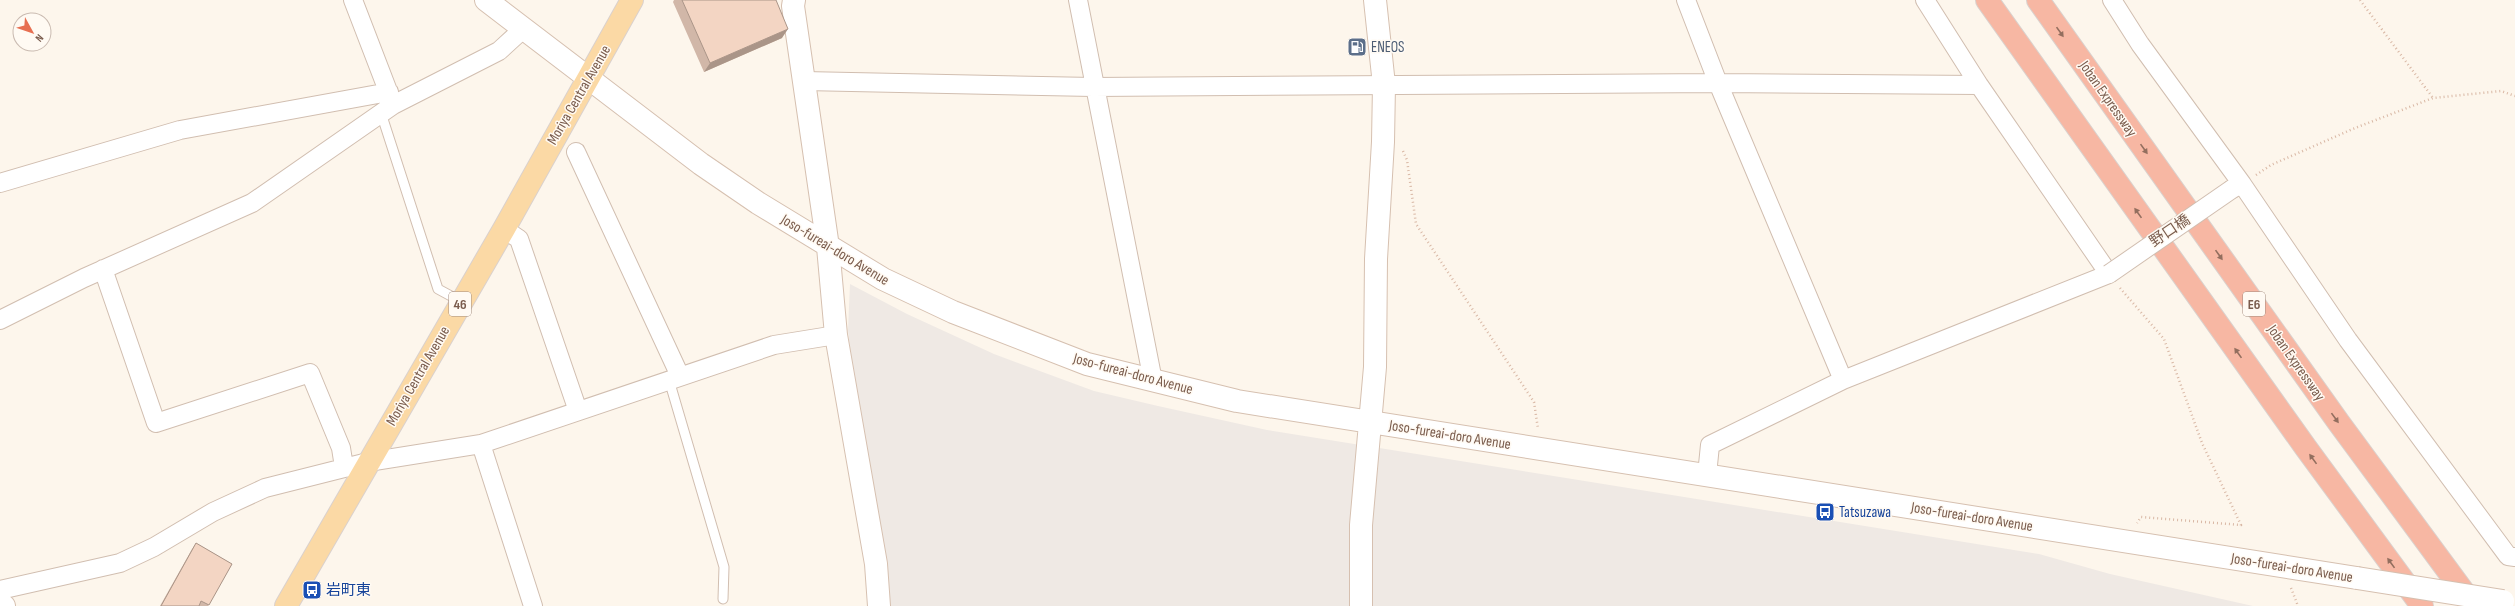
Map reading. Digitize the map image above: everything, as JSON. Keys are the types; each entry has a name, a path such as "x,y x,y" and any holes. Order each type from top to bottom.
{"highway":[{"path":"1988,0 2306,448 2422,606"},
{"name":"Joban Expressway","path":"2038,0 2339,423 2474,606"}],"main road":[{"name":"Moriya Central Avenue","path":"286,606 462,302 632,0"}],"street":[{"path":"353,0 388,104"},
{"name":"Joso-fureai-doro Avenue","path":"486,0 701,164 758,203 828,247 908,292 997,331 1087,364 1237,401 2509,602"},
{"path":"794,0 828,247 836,335 876,564 879,606"},
{"path":"1078,0 1093,86 1153,381"},
{"path":"1361,606 1361,525 1375,367 1376,259 1383,142 1384,85 1375,0"},
{"path":"1686,0 1718,83 1843,380"},
{"path":"1925,0 1979,85 2109,274"},
{"path":"2112,0 2237,187 2348,340 2513,559"},
{"path":"0,320 103,270 252,203 388,104 499,51 523,29"},
{"path":"804,81 1093,86 1718,83 1979,85"},
{"path":"0,183 180,130 388,104"},
{"path":"576,152 674,378"},
{"name":"野口橋","path":"1707,475 1710,445 1843,380 2109,274 2237,187"},
{"path":"504,228 519,239 578,411"},
{"path":"103,270 156,423 310,373 341,448 344,467"},
{"path":"0,590 120,564 154,547 213,512 265,488 368,462 481,444 774,345 836,335"},
{"path":"481,444 533,606"},
{"path":"0,603 4,606"}],"lane":[{"path":"388,104 438,289 462,302"},
{"path":"674,378 724,567 723,599"}],"path":[{"path":"2360,0 2434,98"},
{"path":"2237,187 2270,165 2355,128 2434,98 2501,91 2515,96"},
{"path":"1383,142 1402,147 1407,160 1416,224 1534,402 1541,450"},
{"path":"2109,274 2164,339 2202,443 2241,525 2141,517 2126,541"}],"shaded area":[{"path":"850,284 907,314 994,354 1094,391 1158,406 1267,430 2039,554 2110,574 2253,606 871,606 872,575 848,330"}],"building":[{"path":"682,0 776,0 788,29 710,63"},
{"path":"196,543 232,564 209,605 201,601 199,606 161,606"}],"place":[{"name":"ENEOS","path":"1357,47"},
{"name":"Tatsuzawa","path":"1825,512"},
{"name":"岩町東","path":"312,590"}]}
